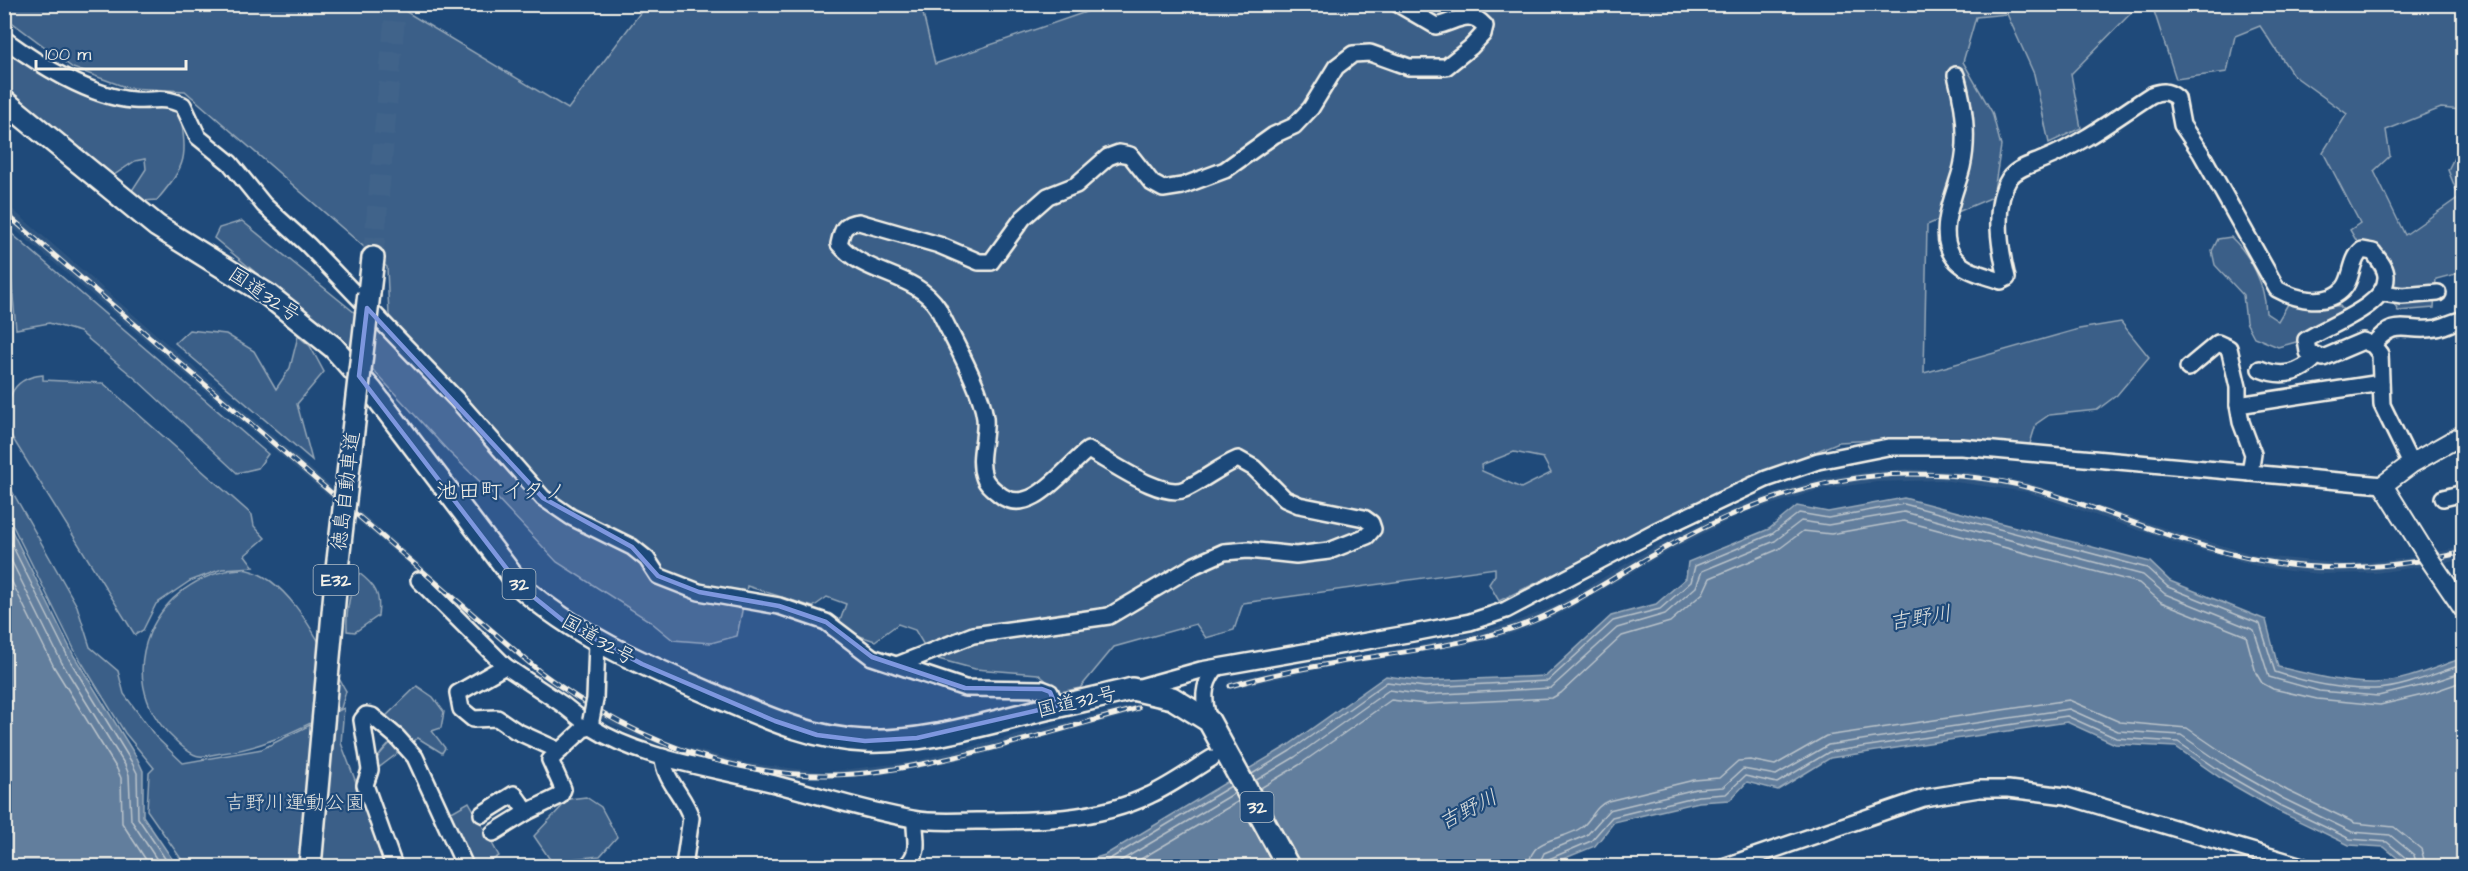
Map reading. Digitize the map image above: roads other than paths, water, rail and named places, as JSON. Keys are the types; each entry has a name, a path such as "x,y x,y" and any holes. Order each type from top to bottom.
{"highway":[{"name":"国道32号","path":"4,100 157,226 268,295 321,336 372,391 520,586 546,609 597,642 642,664 775,721 817,735 865,741 917,738 1132,689 1155,692 1199,709"},
{"name":"徳島自動車道","path":"310,867 336,580 373,258"},
{"name":"32","path":"1199,709 1288,867"}],"main road":[{"path":"2463,434 2411,464 2383,485 2463,610"}],"street":[{"path":"897,665 973,635 1109,616 1195,565 1224,552 1248,550 1296,555 1329,551 1367,536 1373,529 1371,523 1364,518 1299,505 1285,499 1254,468 1238,459 1217,468 1185,489 1167,492 1088,450 1038,496 1018,501 1005,499 984,478 981,457 985,419 981,400 938,308 929,295 917,285 857,260 845,251 839,244 842,229 849,223 859,222 939,245 979,262 991,262 999,255 1007,237 1023,218 1048,196 1076,185 1108,157 1119,153 1130,155 1152,183 1163,189 1182,186 1225,170 1274,135 1294,126 1311,108 1336,66 1353,54 1370,53 1409,67 1446,67 1483,34 1485,26 1478,18 1469,15 1436,26 1398,4"},
{"path":"4,39 68,78 101,94 134,100 164,97 183,105 198,137 230,163 264,205 308,245 456,399 543,498 571,517 632,547 647,559 658,576 699,592 780,606 826,622 872,657 965,688 1042,689 1050,692 1056,706"},
{"path":"1956,75 1963,100 1965,145 1946,224 1949,245 1965,268 2001,281 2007,278 2000,231 2002,198 2010,178 2021,169 2054,156 2161,91 2170,93 2177,98 2182,125 2201,153 2277,289 2290,297 2315,300 2331,297 2345,288 2357,255 2362,250 2373,252 2382,265 2386,276 2382,293 2360,312 2324,327 2306,340 2308,351 2316,357 2323,358 2363,341 2373,345 2380,354 2382,405 2388,422 2411,464"},
{"path":"2382,293 2402,296 2438,293"},
{"path":"2373,345 2384,331 2392,328 2436,328 2463,319"},
{"path":"2188,368 2218,343 2229,348 2238,387 2241,422 2253,454 2250,473"},
{"path":"2260,369 2274,375 2289,374 2306,369 2316,357"},
{"path":"2238,405 2381,383"},
{"path":"1132,689 1176,676 1470,622 1506,610 1656,531 1766,479 1818,461 1888,447 1961,447 2383,485"},
{"path":"2442,498 2463,493"},
{"path":"419,580 505,666 591,723 603,735 703,769 755,779 821,799 915,820 1026,821 1090,814 1149,796 1212,758"},
{"path":"494,833 560,795 562,789 550,760 591,723 595,699 597,642"},
{"path":"505,666 458,693 461,709 473,719 496,718 516,731 560,752"},
{"path":"1199,709 1205,686 1215,669"},
{"path":"394,867 364,785 370,770 362,724 363,717 366,715 372,716 397,737 415,757 465,867"},
{"path":"663,757 664,771 689,810 691,818 684,867"},
{"path":"1726,867 1924,798 1979,789 2008,789 2066,796 2302,867"},
{"path":"482,814 514,794 527,812"},
{"path":"906,867 915,858 918,842 915,820"}],"water":[{"name":"吉野川","path":"1904,498 2150,562 2170,581 2266,620 2278,667 2338,680 2374,683 2408,677 2463,658 2463,866 2407,866 2384,847 2349,845 2278,811 2222,779 2176,747 2115,744 2067,722 1830,758 1778,790 1747,782 1730,800 1699,802 1614,822 1595,846 1546,866 1069,866 1105,855 1287,746 1386,676 1425,681 1546,676 1611,616 1656,604 1686,578 1688,562 1769,529 1797,506 1828,512"},
{"path":"4,515 74,656 137,758 143,771 143,816 177,866 5,866"}],"tunnel":[{"path":"373,258 396,4"}],"railway":[{"path":"4,212 539,671 577,698 617,721 658,740 701,756 744,767 789,774 835,775 882,771 947,759 1138,708"},
{"path":"1230,686 1296,670 1454,643 1507,630 1565,606 1687,536 1747,508 1810,488 1842,480 1875,476 1908,474 1954,476 2015,484 2200,545 2258,560 2284,564 2310,567 2361,567 2413,562 2464,552"}],"district":[{"name":"池田町イタノ","path":"501,491"}],"park label":[{"name":"吉野川運動公園","path":"295,803"}]}
